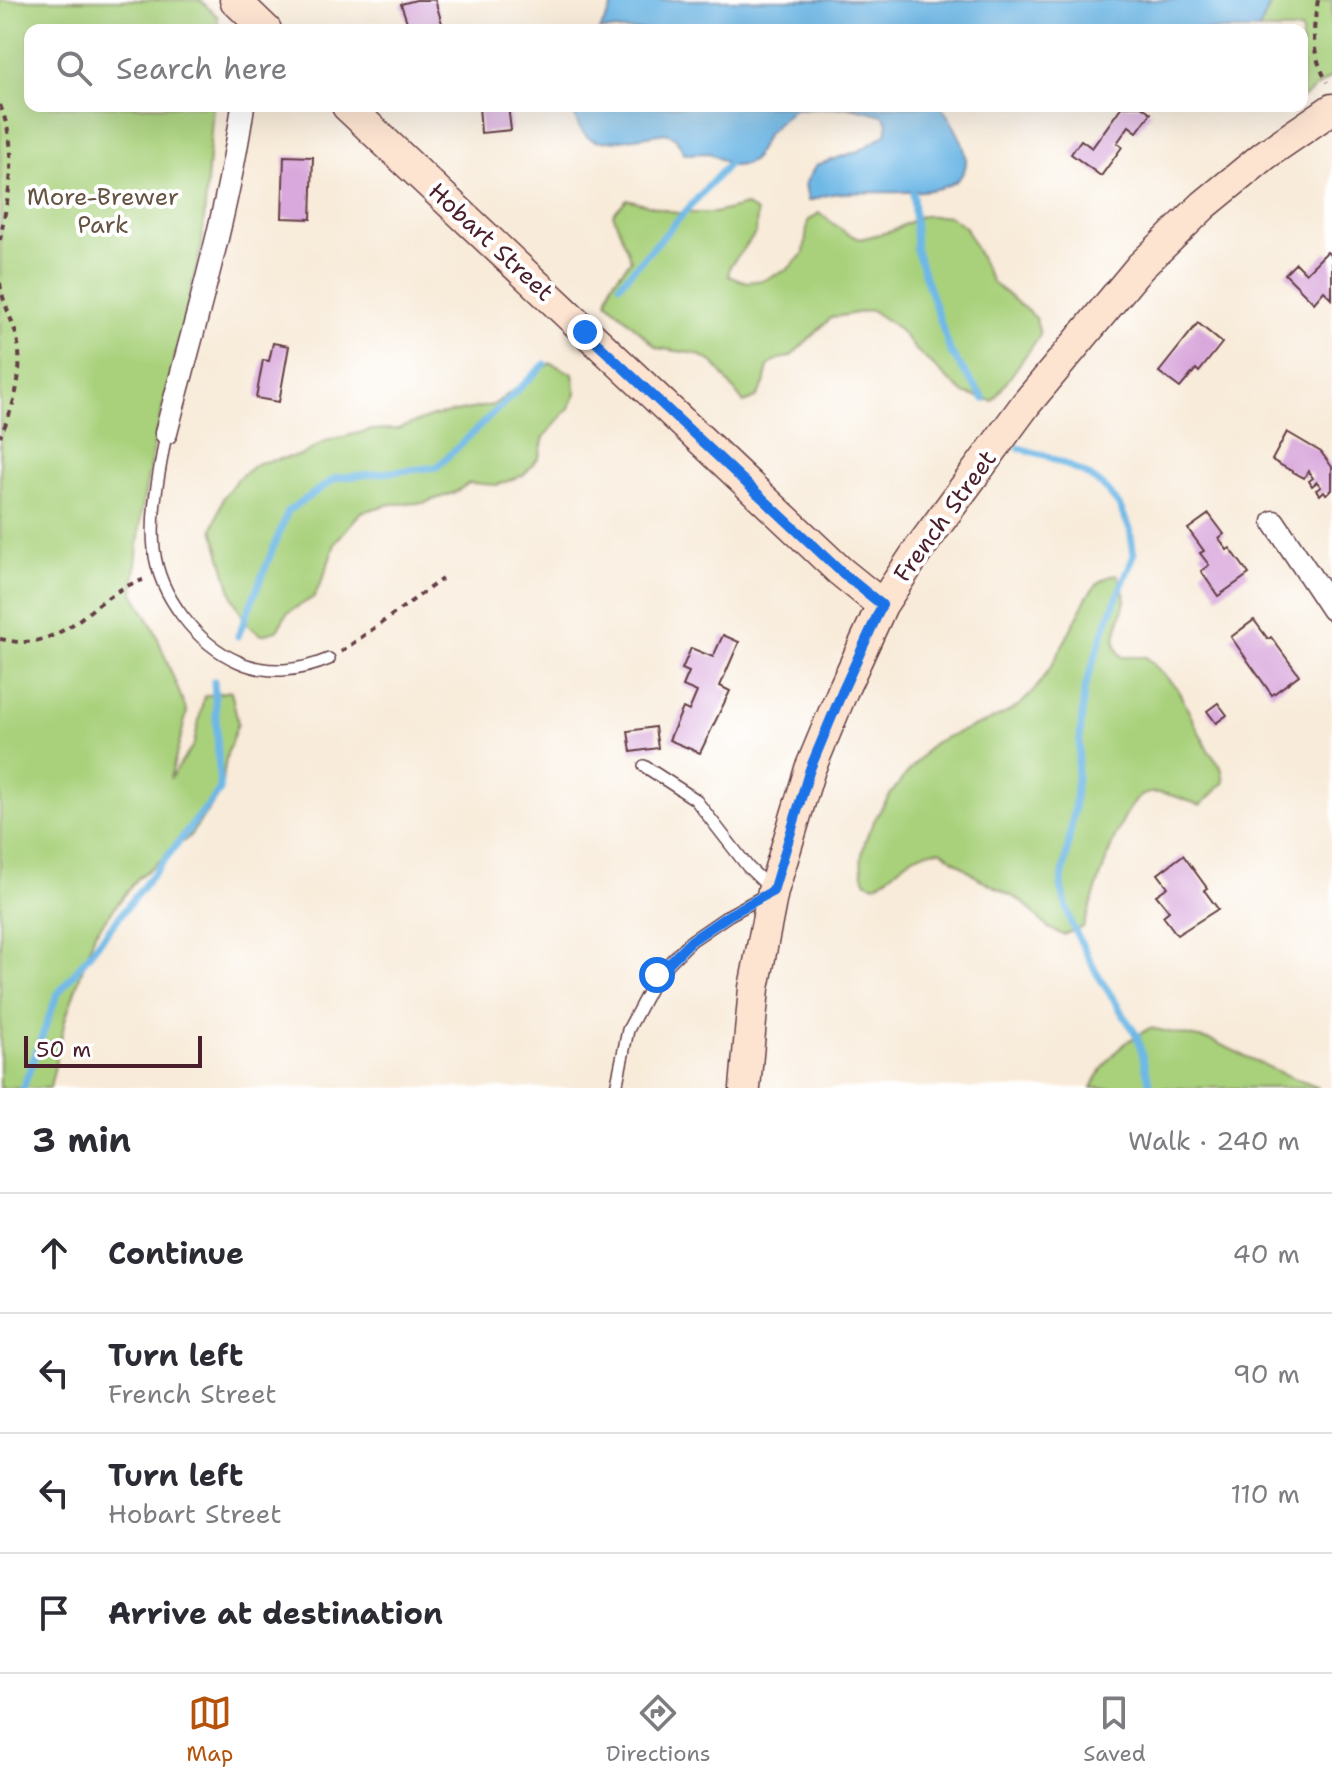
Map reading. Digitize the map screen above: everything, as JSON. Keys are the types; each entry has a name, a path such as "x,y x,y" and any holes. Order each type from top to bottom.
{"street":[{"name":"French Street","path":"745,1088 754,988 773,891 810,769 882,605 917,552 1026,404 1140,267 1228,185 1332,109"},
{"path":"166,433 235,164 242,112"},
{"name":"Hobart Street","path":"353,112 840,571 882,605"},
{"path":"1274,522 1332,609"}],"lane":[{"path":"166,433 157,489 154,549 160,576 177,608 193,629 211,645 240,663 275,670 307,668 329,659"},
{"path":"616,1088 628,1030 657,975 691,941 729,915 773,891 748,867 695,799 644,766"}],"path":[{"path":"1318,0 1313,46 1316,61 1332,92"},
{"path":"0,105 12,138 12,171 0,240"},
{"path":"0,283 3,302 18,342 19,372 12,411 0,436"},
{"path":"0,639 24,643 70,629 107,597 128,585 160,576"},
{"path":"329,659 442,579"}],"green space":[{"name":"More-Brewer Park","path":"0,0 200,0 218,17 218,24 24,24 24,112 213,112 202,244 155,440 142,508 133,593 154,629 187,712 170,779 194,744 204,696 231,691 238,723 227,754 220,794 189,837 137,879 95,933 65,1020 50,1088 0,1088"},
{"path":"1272,0 1332,0 1332,76 1308,94 1308,24 1262,24"},
{"path":"627,199 676,213 715,213 745,205 757,212 756,233 730,266 728,276 747,282 764,280 787,270 804,253 808,221 819,213 846,233 860,239 892,231 921,216 949,216 965,227 992,282 1036,318 1040,335 993,401 963,393 915,349 898,328 871,310 831,318 790,357 768,366 764,384 756,398 744,403 713,362 697,354 657,348 607,301 612,283 631,260 613,214"},
{"path":"551,363 573,374 576,394 569,408 544,437 539,457 524,475 497,485 469,483 456,492 424,503 391,504 361,512 336,541 314,597 287,613 277,631 261,635 247,624 233,598 213,529 223,498 237,479 258,463 302,455 326,441 371,430 397,429 433,416 493,405"},
{"path":"1117,574 1125,600 1115,637 1117,650 1122,657 1146,657 1177,688 1208,750 1221,767 1224,782 1201,805 1160,793 1146,794 1136,801 1117,832 1083,927 1063,935 1048,928 1023,902 978,878 941,850 912,857 876,885 866,882 862,852 867,836 884,804 906,775 933,744 1007,713 1025,700 1054,661 1085,599 1097,584"},
{"path":"1150,1028 1213,1041 1319,1088 1091,1088 1115,1053"}],"water":[{"path":"616,0 1272,0 1262,24 603,24"},
{"path":"575,112 790,112 767,134 753,160 732,166 709,153 685,154 675,137 666,133 596,141 586,136"},
{"path":"871,112 944,112 961,141 966,165 957,180 939,188 914,192 832,194 808,201 805,184 816,165 859,151 886,134 888,123 883,115"}],"building":[{"path":"435,0 442,24 408,24 401,4"},
{"path":"479,112 509,112 511,130 481,133"},
{"path":"1118,112 1151,113 1137,132 1129,126 1117,143 1122,147 1101,176 1071,154 1081,140 1092,148"},
{"path":"284,156 313,157 311,219 282,218"},
{"path":"1327,252 1332,257 1332,299 1324,291 1314,303 1285,274 1296,263 1306,273"},
{"path":"1198,323 1222,343 1199,372 1196,369 1180,388 1159,372"},
{"path":"273,343 289,346 279,402 256,398 263,360 269,361"},
{"path":"1287,432 1321,452 1332,467 1332,490 1320,495 1316,490 1321,487 1317,482 1312,486 1309,481 1313,478 1308,471 1304,478 1272,460"},
{"path":"1209,514 1224,534 1219,538 1227,550 1230,548 1249,574 1218,596 1201,571 1209,565 1200,553 1204,551 1188,529"},
{"path":"1254,620 1299,675 1272,695 1231,637"},
{"path":"723,635 739,642 720,686 730,691 700,753 669,740 683,708 689,711 697,692 683,686 689,672 682,669 691,648 713,657"},
{"path":"1218,703 1227,715 1216,723 1207,711"},
{"path":"655,727 658,748 631,752 628,731"},
{"path":"1183,855 1218,909 1177,935 1163,916 1169,911 1156,895 1168,887 1158,874"}],"waterway":[{"path":"620,284 733,159"},
{"path":"913,194 916,250 951,353 984,399"},
{"path":"238,636 288,511 336,478 437,467 545,364"},
{"path":"1019,448 1047,456 1086,474 1104,487 1119,505 1130,529 1134,555 1084,690 1074,811 1061,886 1071,923 1096,972 1137,1036 1151,1088"},
{"path":"23,1088 57,995 220,790 214,681"}],"route":[{"path":"585,332 840,571 882,605 810,769 773,891 729,915 691,941 657,975"}]}
